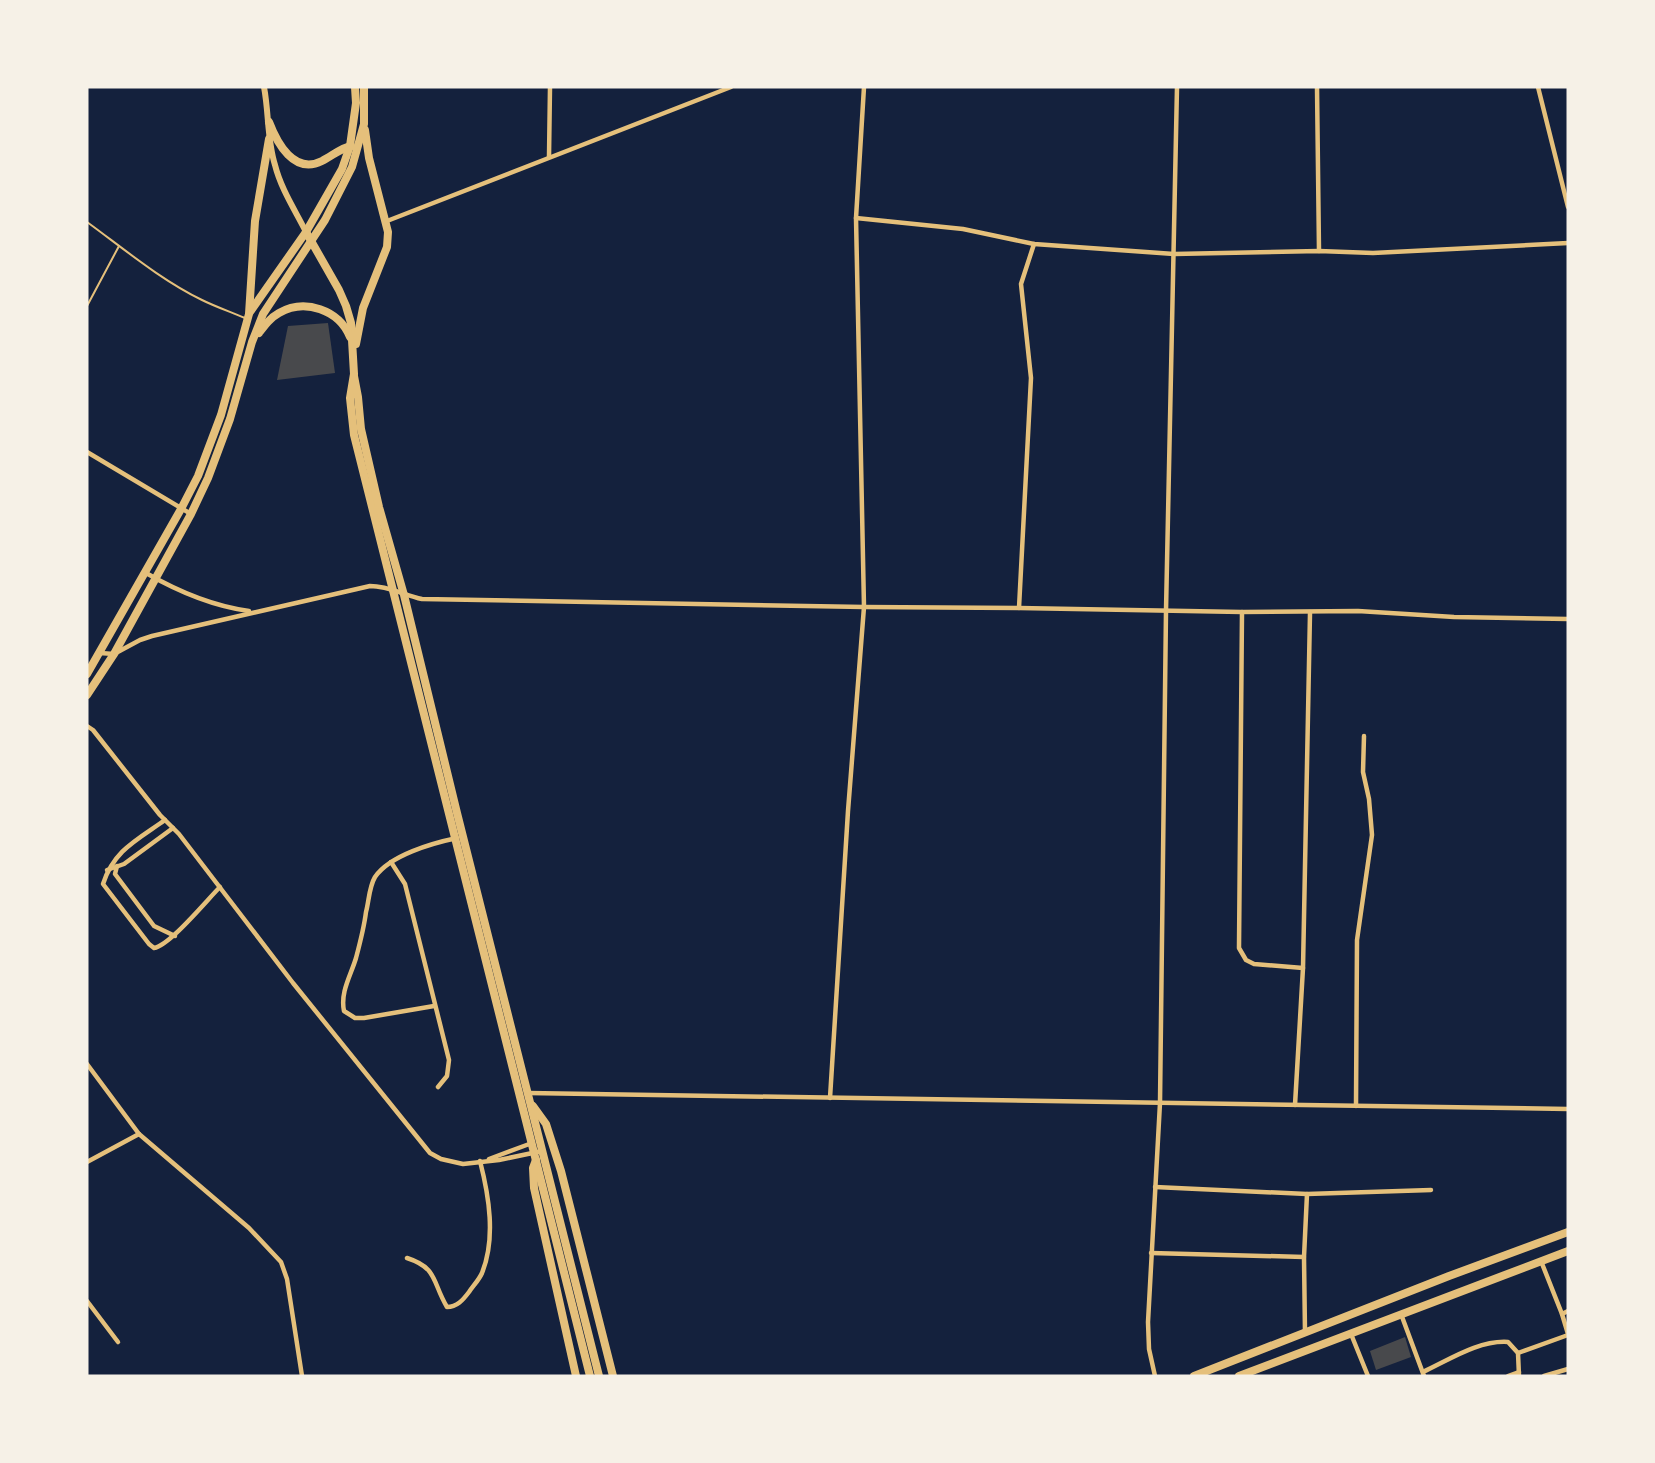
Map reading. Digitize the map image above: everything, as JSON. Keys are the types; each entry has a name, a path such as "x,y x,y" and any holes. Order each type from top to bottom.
{"highway":[{"path":"249,316 306,232 342,169 350,146 356,103 355,87"},
{"path":"354,351 363,308 387,247 388,232 369,158 364,124 364,87"},
{"path":"269,122 276,141 297,162 319,163 350,146 359,149 369,158"},
{"path":"87,695 114,654 191,514 208,478 230,419 252,342 263,314 311,241 342,188 359,149 364,124"},
{"path":"87,674 181,509 198,476 221,415 249,316 255,221 269,139"},
{"path":"306,232 346,306 351,323 354,351 351,398 354,435 392,588 529,1098 538,1154 576,1302 598,1376"},
{"path":"252,342 272,318 287,309 304,306 321,309 336,318 347,331 354,351"},
{"path":"354,374 366,454 404,594 459,837 536,1142"},
{"path":"529,1098 546,1124 561,1171 613,1376"},
{"path":"538,1154 533,1168 534,1188 576,1376"},
{"path":"1194,1376 1568,1232"},
{"path":"1239,1376 1568,1251"},
{"path":"576,1302 590,1376"}],"street":[{"path":"264,87 269,139 280,180 306,232"},
{"path":"549,157 550,87"},
{"path":"387,221 731,87"},
{"path":"830,1098 848,811 864,607 856,218 864,87"},
{"path":"1155,1376 1149,1349 1148,1322 1160,1103 1166,611 1178,87"},
{"path":"1317,87 1319,251"},
{"path":"1538,87 1565,185 1568,207"},
{"path":"856,218 963,229 1034,244 1174,254 1319,251 1373,253 1568,243"},
{"path":"1019,608 1031,378 1021,284 1034,244"},
{"path":"87,452 191,514"},
{"path":"146,573 215,605 252,612"},
{"path":"100,653 114,654 140,640 153,636 370,586 392,588 422,599 1310,613 1358,611 1454,617 1568,619"},
{"path":"1242,612 1239,948 1246,960 1254,964 1303,968"},
{"path":"1295,1105 1303,968 1310,613"},
{"path":"87,726 93,730 173,828 430,1153 454,1163 538,1154"},
{"path":"1356,1106 1357,940 1372,835 1369,799 1363,772 1364,736"},
{"path":"165,820 117,855 107,870 103,884 149,944 154,948 161,947 175,936 220,887"},
{"path":"107,870 117,866 173,828"},
{"path":"434,1006 355,1018 344,1011 343,999 361,939 370,888 375,877 399,857 435,843 459,837"},
{"path":"391,862 405,884 449,1060 447,1076 438,1087"},
{"path":"117,866 116,874 154,926 175,936"},
{"path":"87,1064 139,1134 249,1227 280,1262 287,1279 302,1376"},
{"path":"529,1098 830,1098 1568,1109"},
{"path":"87,1162 139,1134"},
{"path":"483,1160 536,1142"},
{"path":"406,1258 422,1263 430,1270 439,1294 447,1307 453,1307 464,1299 482,1273 489,1240 488,1194 483,1160"},
{"path":"1155,1187 1307,1194 1431,1190"},
{"path":"1305,1333 1304,1257 1307,1194"},
{"path":"1151,1253 1304,1257"},
{"path":"1518,1353 1568,1334 1541,1261"},
{"path":"87,1301 118,1342"},
{"path":"1562,1314 1568,1311"},
{"path":"1401,1314 1424,1374 1475,1348 1497,1341 1508,1342 1518,1353 1519,1374 1508,1376"},
{"path":"1352,1334 1368,1376"},
{"path":"1545,1376 1568,1369"}],"lane":[{"path":"87,222 154,271 202,300 249,316"},
{"path":"87,306 119,246"}],"building":[{"path":"328,323 335,373 277,380 288,326"},
{"path":"1405,1337 1411,1357 1376,1370 1370,1351"}]}
